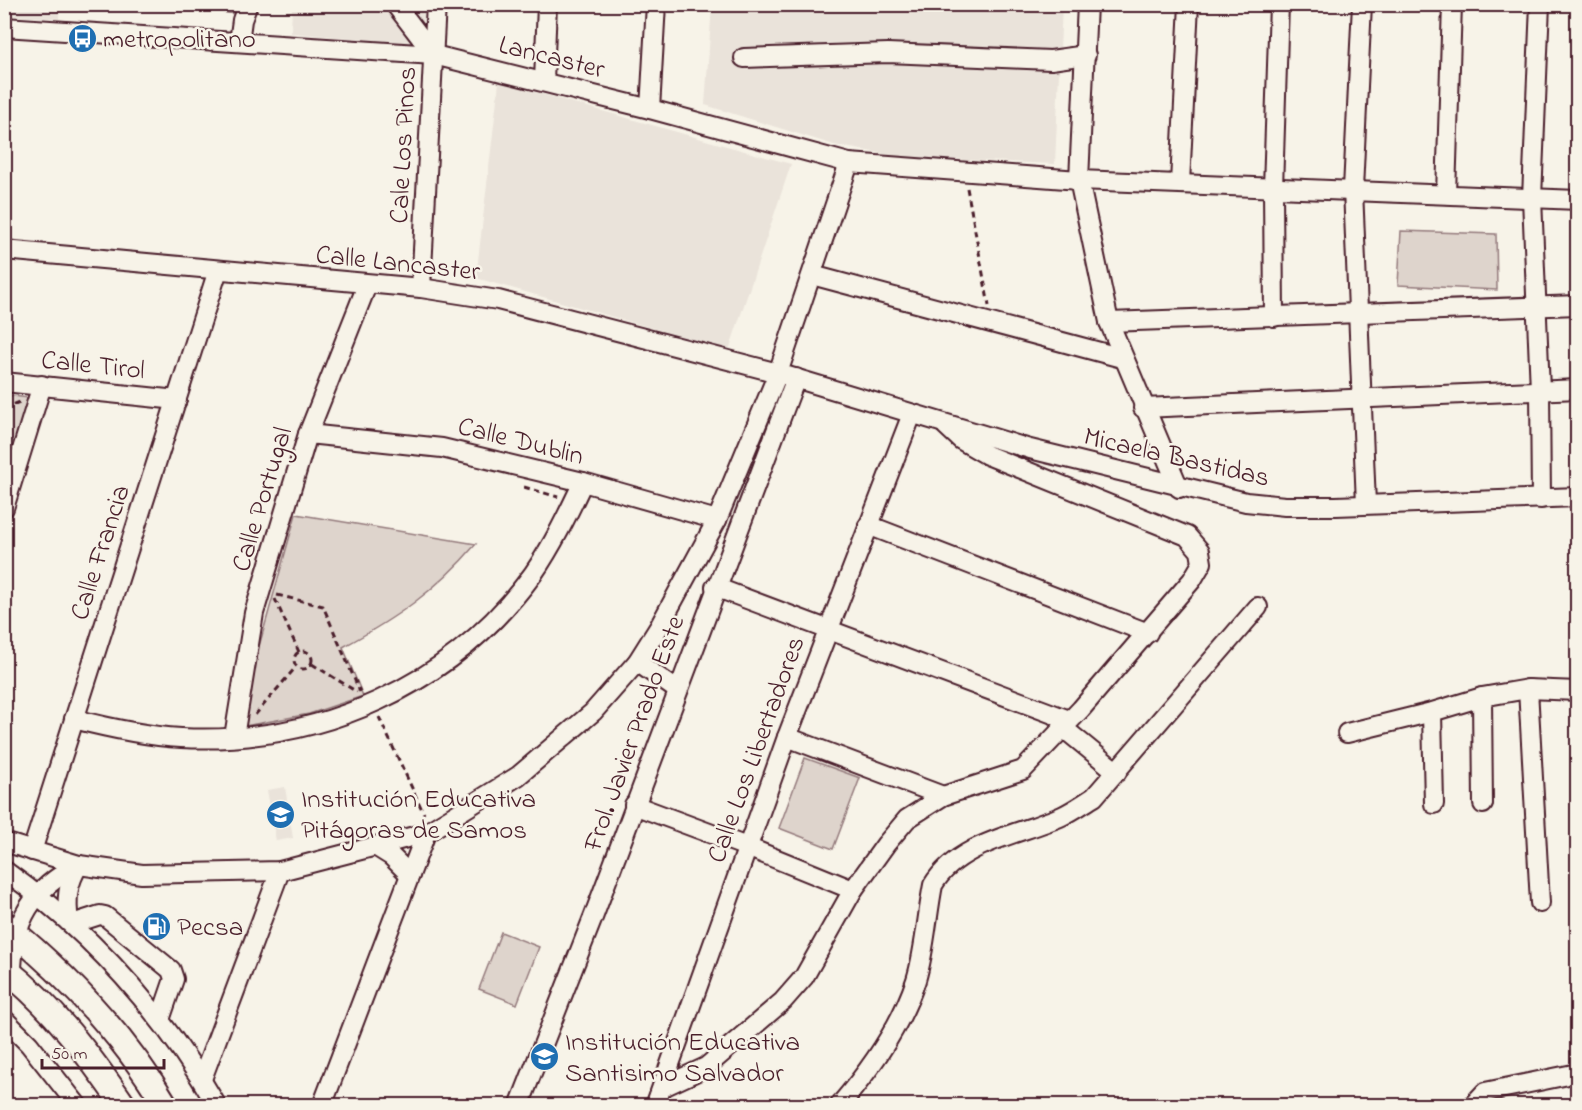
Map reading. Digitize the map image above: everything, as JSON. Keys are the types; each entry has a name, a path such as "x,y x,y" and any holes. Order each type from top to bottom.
{"main road":[{"path":"11,930 91,1005 130,1052 166,1106"},
{"path":"8,971 78,1042 124,1106"}],"street":[{"path":"239,42 242,20 248,4"},
{"path":"395,4 434,55"},
{"name":"Cale Los Pinos","path":"421,288 436,4"},
{"path":"544,81 547,4"},
{"path":"650,109 656,4"},
{"path":"1087,4 1079,180 1109,322 1143,408 1179,488"},
{"path":"1180,183 1189,4"},
{"path":"1274,317 1273,188 1279,4"},
{"path":"1362,4 1353,189 1360,314 1366,504"},
{"path":"1446,194 1452,4"},
{"path":"1540,4 1532,198 1540,390 1541,499"},
{"name":"Lancaster","path":"4,27 434,55 544,81 849,163 1079,180 1353,189 1578,200"},
{"path":"744,58 888,53 1051,60 1086,55"},
{"path":"4,842 79,865 142,874 280,870 429,831 518,776 593,712 637,662 659,627 717,520 778,373 849,163"},
{"name":"Calle Lancaster","path":"4,250 367,285 421,288 498,300 778,373"},
{"name":"Calle Francia","path":"33,851 218,270"},
{"path":"812,275 1122,358"},
{"name":"Calle Portugal","path":"234,737 254,613 308,434 367,285"},
{"path":"1109,322 1578,305"},
{"name":"Micaela Bastidas","path":"778,373 945,424 1179,488 1266,505 1578,497"},
{"name":"Frol. Javier Prado Este","path":"519,1106 594,915 796,378"},
{"name":"Calle Tirol","path":"4,382 177,400"},
{"path":"4,508 42,385"},
{"path":"1143,408 1578,389"},
{"name":"Calle Los Libertadores","path":"655,1106 787,737 912,414"},
{"path":"663,1087 706,1067 783,1001 804,977 853,890 886,844 908,819 944,796 1023,770 1148,633 1192,580 1202,563 1200,551 1195,543 1186,536 973,449 945,424"},
{"name":"Calle Dublin","path":"308,434 442,448 583,482 717,520"},
{"path":"74,719 122,730 181,738 234,737 332,719 373,705 425,675 465,647 502,612 533,573 561,529 565,500 583,482"},
{"path":"868,525 1148,633"},
{"path":"716,586 828,627 1066,724 1117,772"},
{"path":"839,1106 858,1084 892,1032 916,980 933,885 940,874 949,864 1004,836 1063,816 1094,797 1258,607"},
{"path":"637,662 677,690"},
{"path":"1527,688 1540,903"},
{"path":"1347,733 1482,697 1527,688 1578,691"},
{"path":"1482,697 1483,804"},
{"path":"1432,712 1434,804"},
{"path":"787,737 944,796"},
{"path":"634,805 853,890"},
{"path":"322,1106 429,831"},
{"path":"375,846 392,856 410,875"},
{"path":"8,971 12,952 11,930 37,894 56,876 79,865"},
{"path":"70,923 67,900 70,879 79,865"},
{"path":"4,870 37,894 110,962 160,1020 202,1079 217,1106"},
{"path":"202,1079 280,870"},
{"path":"70,923 100,915 105,916 171,970 174,979 160,1020"},
{"path":"4,1019 42,1060 78,1106"},
{"path":"1472,1106 1485,1092 1578,1073"}],"path":[{"path":"963,171 993,325"},
{"path":"4,408 28,399"},
{"path":"517,485 565,500"},
{"path":"299,652 273,594 323,606 361,695 312,664"},
{"path":"296,667 294,661 299,652"},
{"path":"299,652 308,652 312,656 312,664"},
{"path":"296,667 304,670 312,664"},
{"path":"234,737 296,667"},
{"path":"373,705 429,831"},
{"path":"1387,1106 1398,1103 1413,1106"}],"shaded area":[{"path":"152,4 237,5 236,14"},
{"path":"4,5 59,5 59,19 5,15"},
{"path":"292,5 428,5 427,34 413,44 291,33"},
{"path":"712,5 1062,5 1055,164 901,157 834,145 705,105"},
{"path":"499,82 791,164 729,350 476,278"},
{"path":"1401,231 1496,234 1497,290 1398,285"},
{"path":"5,395 29,398 30,403 5,474"},
{"path":"296,514 476,544 430,590 398,614 343,647 363,696 309,714 245,726 258,650"},
{"path":"805,758 860,778 833,849 779,828"},
{"name":"Institución Educativa Pitágoras de Samos","path":"285,787 293,838 276,841 267,790"},
{"path":"501,932 539,947 517,1004 479,989"}],"place":[{"name":"metropolitano","path":"82,38"},
{"name":"Institución Educativa Pitágoras de Samos","path":"280,814"},
{"name":"Pecsa","path":"156,926"},
{"name":"Institución Educativa Santisimo Salvador","path":"544,1057"}]}
